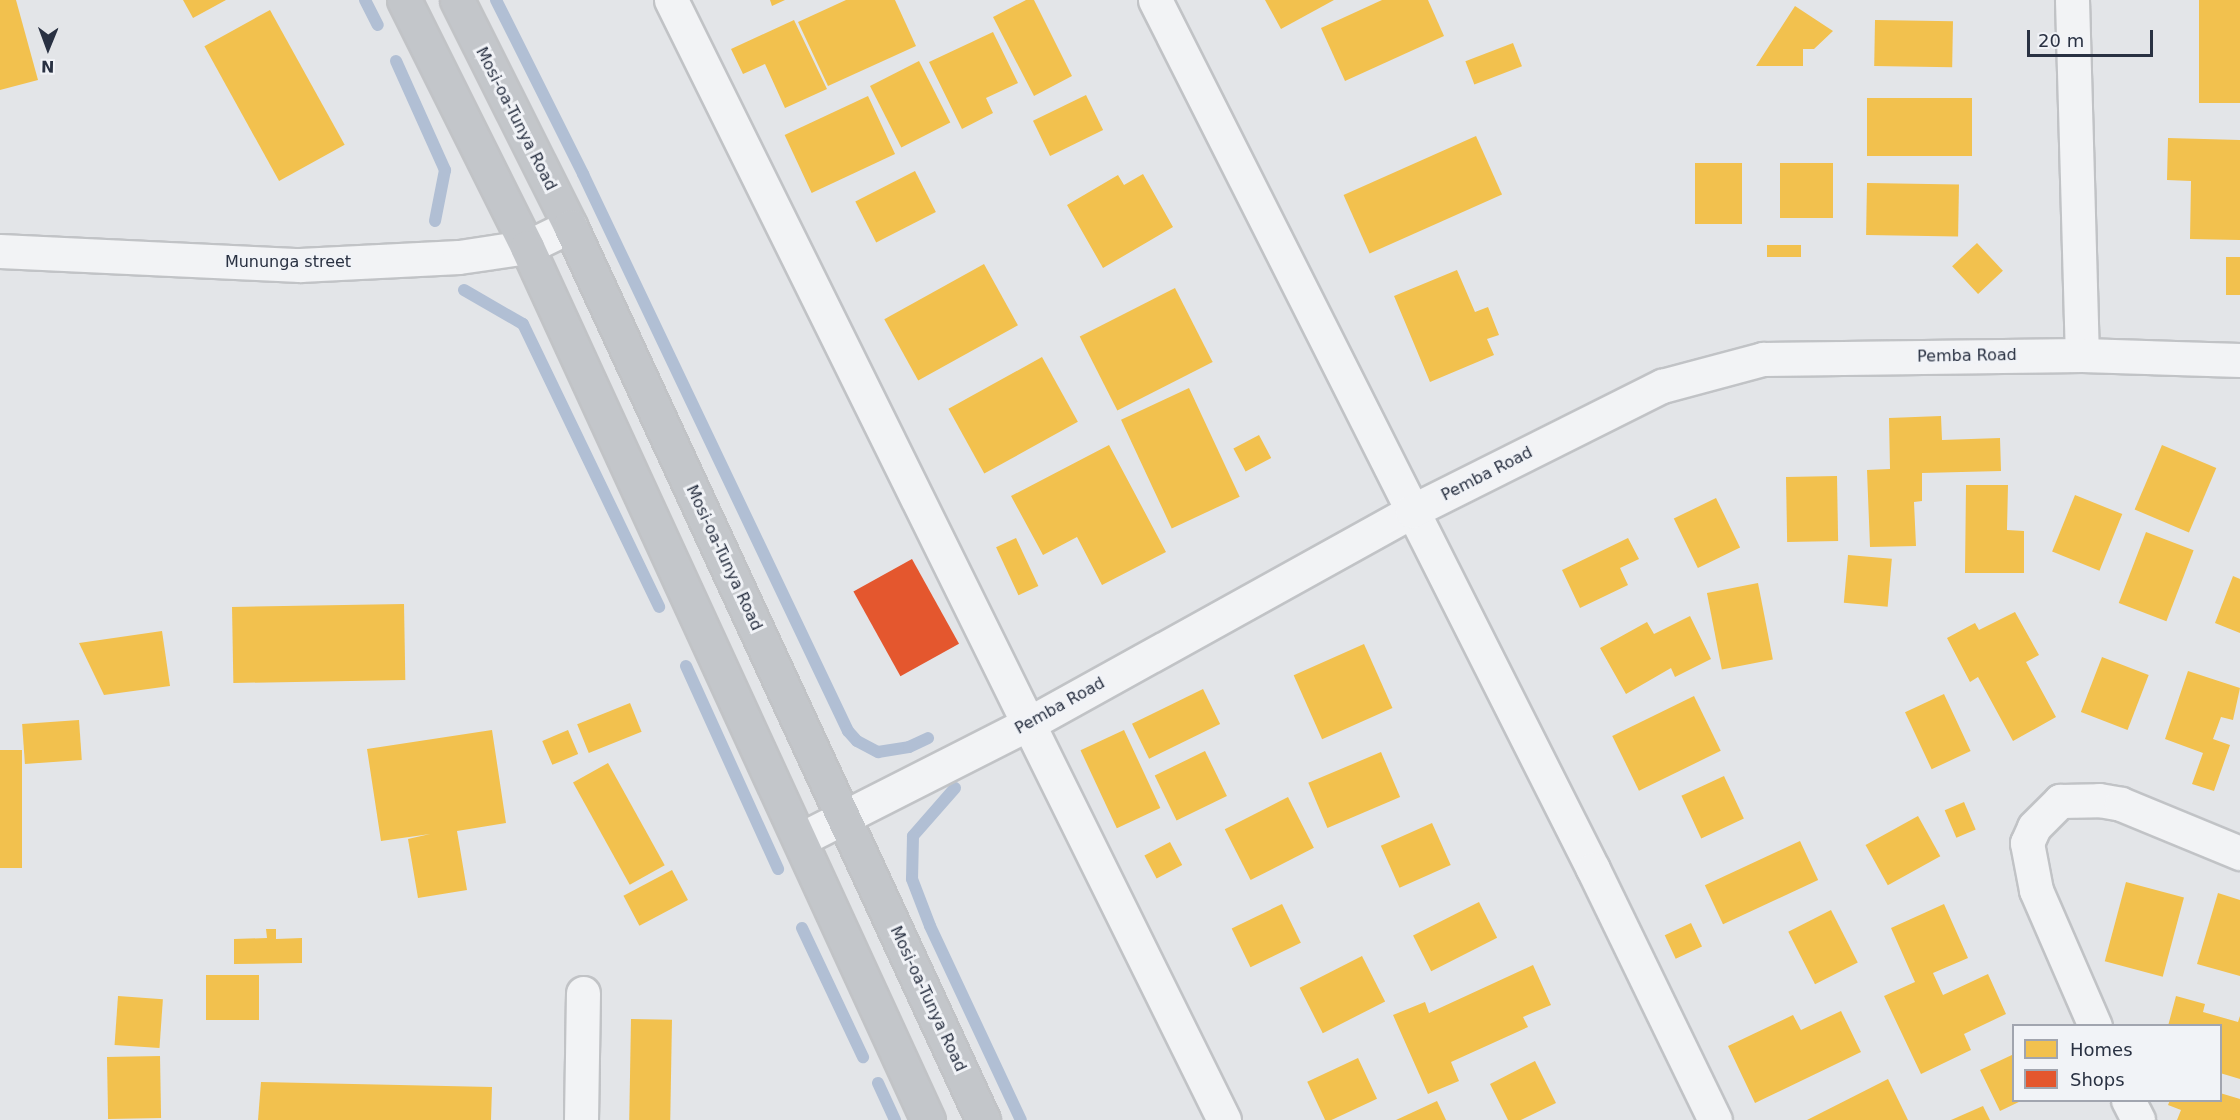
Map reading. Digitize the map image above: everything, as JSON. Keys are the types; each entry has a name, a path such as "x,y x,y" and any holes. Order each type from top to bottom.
{"main road":[{"path":"404,0 527,247 801,839 928,1120"},
{"name":"Mosi-oa-Tunya Road","path":"457,0 570,226 984,1120"}],"street":[{"path":"671,0 1224,1120"},
{"path":"1155,0 1715,1120"},
{"path":"2072,0 2082,355"},
{"name":"Mununga street","path":"0,251 300,265 459,257 527,247 570,226"},
{"name":"Pemba Road","path":"801,839 1028,724 1412,512 1662,386 1716,369 1764,360 2082,355 2236,366"},
{"path":"2094,1024 2036,890 2027,843 2034,827 2060,801 2099,800 2121,804 2240,853"},
{"path":"581,1120 583,993"},
{"path":"2129,1102 2138,1120"}],"building: Homes":[{"path":"0,0 16,0 38,80 0,90"},
{"path":"183,0 226,0 193,18"},
{"path":"770,0 785,0 772,6"},
{"path":"846,0 895,0 916,46 828,86 798,22"},
{"path":"1026,0 1034,0 1072,76 1034,96 993,17"},
{"path":"1265,0 1334,0 1281,29"},
{"path":"1382,0 1428,0 1444,36 1345,81 1321,28"},
{"path":"2199,0 2240,0 2240,103 2199,103"},
{"path":"1795,6 1833,31 1814,49 1803,49 1803,66 1756,66"},
{"path":"270,10 345,145 279,181 204,46"},
{"path":"794,20 827,89 785,108 765,64 743,74 731,49"},
{"path":"1875,20 1953,21 1952,67 1874,66"},
{"path":"993,32 1018,83 986,98 993,113 962,129 929,62"},
{"path":"1513,43 1522,66 1474,85 1465,61"},
{"path":"919,61 950,122 901,147 870,86"},
{"path":"1086,95 1103,130 1050,156 1033,121"},
{"path":"868,96 895,154 812,193 785,135"},
{"path":"1867,98 1972,98 1972,156 1867,156"},
{"path":"1476,136 1502,194 1370,253 1344,195"},
{"path":"2168,138 2240,140 2240,240 2190,239 2191,181 2167,180"},
{"path":"1695,163 1742,163 1742,224 1695,224"},
{"path":"1780,163 1833,163 1833,218 1780,218"},
{"path":"915,171 936,212 876,242 855,201"},
{"path":"1143,174 1173,227 1103,268 1067,205 1118,175 1124,185"},
{"path":"1867,183 1959,185 1958,237 1866,235"},
{"path":"1977,243 2003,271 1978,294 1952,266"},
{"path":"1767,245 1801,245 1801,257 1767,257"},
{"path":"2226,257 2240,257 2240,295 2226,295"},
{"path":"984,264 1018,325 918,380 884,319"},
{"path":"1457,270 1475,312 1488,307 1499,335 1487,339 1494,355 1430,382 1394,296"},
{"path":"1175,288 1213,362 1117,411 1080,337"},
{"path":"1042,357 1078,422 984,474 948,409"},
{"path":"1189,388 1240,497 1172,528 1121,420"},
{"path":"1941,416 1942,440 2000,438 2001,471 1922,473 1922,501 1914,502 1916,546 1870,547 1867,470 1890,469 1889,418"},
{"path":"1259,435 1271,458 1246,472 1233,449"},
{"path":"1109,445 1166,552 1102,585 1077,537 1043,555 1011,496"},
{"path":"2162,445 2216,468 2189,532 2135,509"},
{"path":"1837,476 1838,541 1787,542 1786,477"},
{"path":"1966,485 2008,485 2007,530 2024,531 2024,573 1965,573"},
{"path":"2075,495 2122,514 2099,571 2052,552"},
{"path":"1716,498 1740,547 1698,568 1674,519"},
{"path":"2146,532 2194,550 2166,621 2119,603"},
{"path":"1016,538 1038,586 1018,595 996,547"},
{"path":"1628,538 1639,559 1620,568 1628,585 1580,608 1562,570"},
{"path":"1848,555 1892,559 1888,607 1844,603"},
{"path":"2233,576 2240,579 2240,633 2215,623"},
{"path":"1758,583 1773,660 1722,669 1707,593"},
{"path":"404,604 405,680 233,683 232,607"},
{"path":"2015,612 2039,655 2026,662 2056,717 2013,741 1978,677 1970,682 1947,638 1975,623 1979,630"},
{"path":"1690,616 1711,659 1675,677 1671,668 1626,694 1600,648 1647,622 1654,634"},
{"path":"162,631 170,686 104,695 79,643"},
{"path":"1364,644 1392,708 1322,739 1294,675"},
{"path":"2102,657 2149,675 2128,730 2081,712"},
{"path":"2188,671 2240,688 2233,720 2221,717 2213,739 2230,745 2214,791 2192,784 2203,753 2165,739"},
{"path":"1203,689 1220,724 1149,759 1132,724"},
{"path":"1944,694 1971,751 1932,769 1905,712"},
{"path":"1694,696 1721,751 1639,791 1612,736"},
{"path":"630,703 642,732 589,753 577,724"},
{"path":"79,720 82,760 25,764 22,724"},
{"path":"492,730 506,823 457,831 467,890 418,898 408,839 430,834 381,841 367,749"},
{"path":"568,730 578,754 552,765 542,741"},
{"path":"1124,730 1160,808 1117,828 1080,750"},
{"path":"0,750 22,750 22,868 0,868"},
{"path":"1205,751 1227,796 1177,820 1155,776"},
{"path":"1381,752 1400,797 1327,828 1308,783"},
{"path":"608,763 665,865 630,885 573,782"},
{"path":"1724,776 1744,819 1701,838 1681,796"},
{"path":"1288,797 1314,848 1251,880 1225,829"},
{"path":"1964,802 1976,830 1956,838 1945,810"},
{"path":"1918,816 1940,856 1888,885 1866,845"},
{"path":"1432,823 1451,865 1400,888 1381,846"},
{"path":"1800,841 1818,880 1723,924 1705,885"},
{"path":"1170,842 1182,865 1157,879 1144,856"},
{"path":"672,870 688,900 639,926 623,896"},
{"path":"2126,882 2184,898 2163,977 2105,961"},
{"path":"2218,893 2240,900 2240,976 2197,964"},
{"path":"1479,902 1497,938 1431,971 1413,936"},
{"path":"1282,904 1301,943 1251,967 1232,929"},
{"path":"1944,904 1968,958 1933,973 1943,995 1988,974 2006,1014 1964,1034 1971,1050 1921,1074 1884,996 1915,982 1891,928"},
{"path":"1831,910 1858,963 1815,984 1788,932"},
{"path":"1691,923 1702,947 1676,959 1665,935"},
{"path":"266,929 276,929 276,939 302,938 302,963 234,964 234,939 267,938"},
{"path":"1362,956 1385,1001 1323,1033 1300,988"},
{"path":"1533,965 1551,1005 1523,1017 1528,1027 1451,1062 1459,1081 1428,1094 1393,1015 1425,1002 1429,1013"},
{"path":"206,975 259,975 259,1020 206,1020"},
{"path":"118,996 163,999 159,1048 115,1045"},
{"path":"2176,996 2205,1004 2203,1012 2238,1022 2240,1016 2240,1079 2222,1074 2222,1024 2169,1024"},
{"path":"1841,1011 1861,1052 1755,1103 1728,1046 1793,1015 1801,1030"},
{"path":"631,1019 672,1020 670,1120 629,1120"},
{"path":"2012,1055 2012,1102 2019,1102 2000,1111 1980,1070"},
{"path":"160,1056 161,1118 108,1119 107,1057"},
{"path":"1358,1058 1377,1099 1332,1120 1325,1120 1307,1082"},
{"path":"1535,1061 1556,1103 1521,1120 1508,1120 1490,1084"},
{"path":"1888,1079 1908,1120 1807,1120"},
{"path":"261,1082 492,1087 491,1120 258,1120"},
{"path":"2222,1094 2240,1099 2240,1120 2177,1120 2181,1110 2168,1105 2169,1102 2222,1102"},
{"path":"1437,1101 1446,1120 1396,1120"},
{"path":"1983,1106 1990,1120 1951,1120"}],"building: Shops":[{"path":"912,559 959,644 900,676 853,591"}],"waterway":[{"path":"365,0 378,25"},
{"path":"496,0 583,174 848,731 857,741 878,752 909,747 928,738"},
{"path":"396,61 445,170 435,221"},
{"path":"464,290 523,324 659,607"},
{"path":"686,666 778,869"},
{"path":"955,788 913,836 912,879 930,926 1021,1120"},
{"path":"802,928 863,1057"},
{"path":"878,1083 895,1120"}]}
